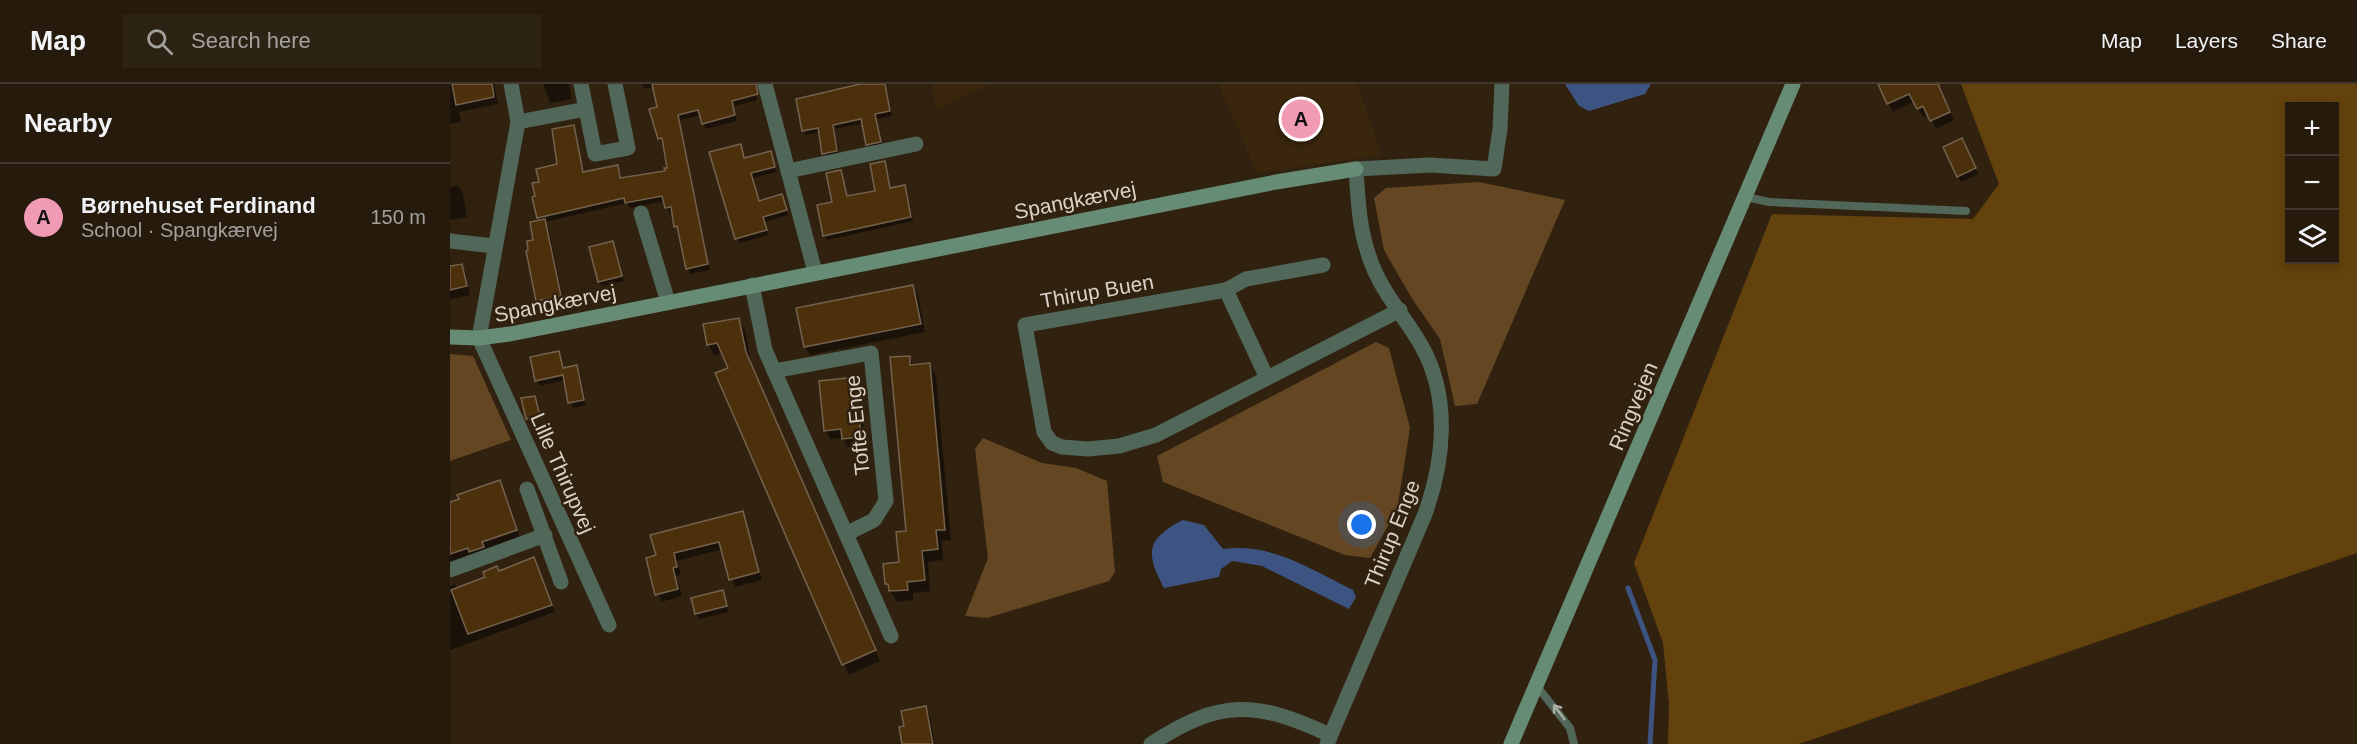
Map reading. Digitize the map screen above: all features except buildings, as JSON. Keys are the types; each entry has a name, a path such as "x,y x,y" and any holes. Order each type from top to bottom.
{"street":[{"path":"479,338 518,122 511,84"},
{"path":"581,84 595,154 628,148 615,84"},
{"path":"765,84 815,272"},
{"name":"Spangkærvej","path":"450,337 479,338 1276,182 1356,169 1430,165 1494,168 1500,129 1502,84"},
{"name":"Ringvejen","path":"1511,744 1793,84"},
{"path":"518,122 586,109"},
{"path":"788,171 916,144"},
{"name":"Thirup Enge","path":"1151,744 1179,726 1200,717 1248,709 1289,716 1328,740 1436,483 1441,451 1441,418 1437,386 1423,348 1370,261 1359,221 1356,169"},
{"path":"641,213 668,302"},
{"path":"450,241 494,246"},
{"name":"Thirup Buen","path":"1267,378 1156,435 1119,446 1088,449 1062,447 1052,443 1044,432 1025,325 1226,290 1246,279 1323,265"},
{"name":"Tofte Enge","path":"752,285 765,350 891,636"},
{"path":"1226,290 1267,378 1400,310"},
{"name":"Lille Thirupvej","path":"479,338 609,625"},
{"name":"Tofte Enge","path":"774,371 871,353 886,501 874,520 846,534"},
{"path":"527,489 561,582"},
{"path":"450,570 545,535"}],"lane":[{"path":"1746,196 1769,202 1966,212"},
{"path":"1536,685 1570,728 1574,744"}],"shaded area":[{"path":"931,84 991,84 937,110"},
{"path":"1218,84 1357,84 1382,155 1257,173"},
{"path":"1961,84 2357,84 2357,553 1799,744 1668,744 1669,704 1663,643 1634,563 1772,214 1973,219 1999,184"},
{"path":"1479,182 1565,200 1477,404 1455,406 1440,339 1411,297 1384,250 1374,198 1386,188"},
{"path":"1376,342 1389,348 1410,428 1397,510 1370,558 1345,555 1163,482 1157,456"},
{"path":"450,354 473,356 511,440 450,461"},
{"path":"983,438 1042,463 1076,468 1107,481 1115,572 1109,581 987,618 965,616 988,558 975,449"}],"water":[{"path":"1565,84 1651,84 1645,94 1589,111 1579,106"},
{"path":"1183,520 1204,525 1223,549 1258,550 1291,559 1353,590 1356,597 1349,609 1262,566 1232,561 1221,569 1219,577 1164,588 1154,566 1152,548 1161,534"}],"waterway":[{"path":"1628,588 1655,660 1650,744"}],"place":[{"name":"Børnehuset Ferdinand","path":"1301,119"}]}
